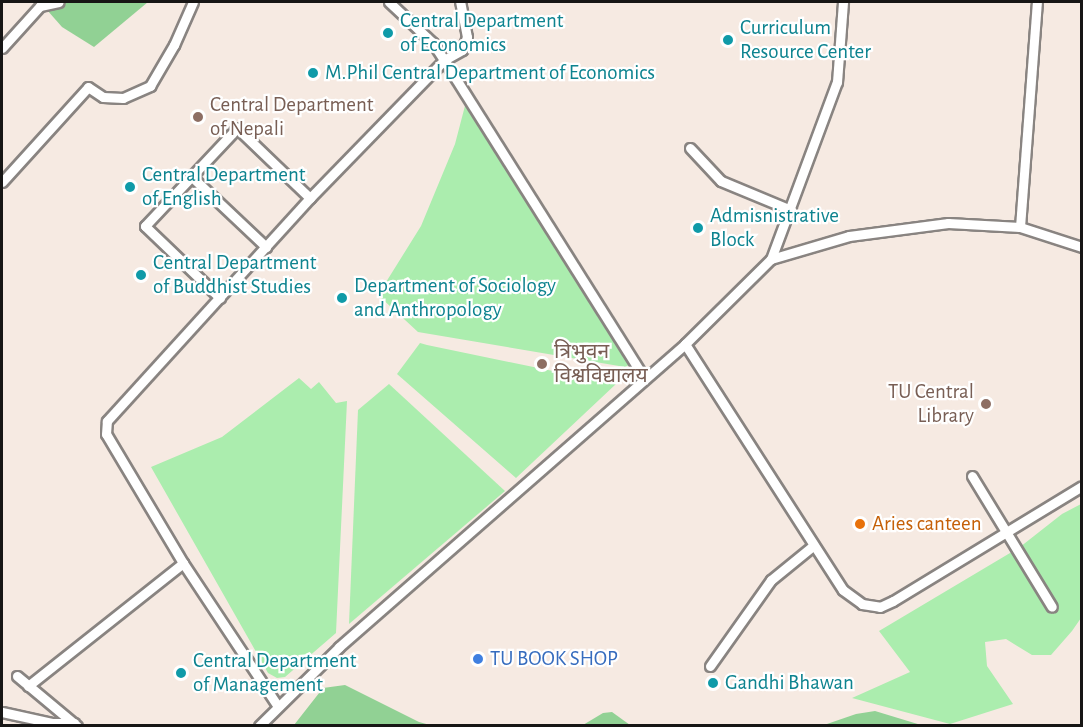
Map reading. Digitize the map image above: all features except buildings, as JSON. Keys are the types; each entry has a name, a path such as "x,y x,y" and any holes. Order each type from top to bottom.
{"lane":[{"path":"2,48 40,6 59,2"},
{"path":"2,182 88,87 104,96 123,98 150,86 174,45 193,2"},
{"path":"389,2 433,43 644,377"},
{"path":"277,705 183,563 106,434 107,421 310,198 444,60 462,50 467,37 460,2"},
{"path":"259,726 277,705 644,377 686,344 771,259 837,82 843,2"},
{"path":"1020,227 1037,2"},
{"path":"220,298 145,226 237,128 310,198"},
{"path":"690,148 721,181 791,210"},
{"path":"192,177 266,246"},
{"path":"771,259 806,246 903,227 948,223 1020,227 1082,247"},
{"path":"686,344 843,590 862,604 880,607 1082,486"},
{"path":"972,476 1052,607"},
{"path":"710,666 771,580 814,545"},
{"path":"28,686 183,563"},
{"path":"17,676 76,724"},
{"path":"2,712 52,723 76,724"}],"shaded area":[{"name":"त्रिभुवन विश्वविद्यालय","path":"2,2 1081,2 1081,725 2,725"}],"green space":[{"path":"40,2 148,2 94,47 62,27"},
{"path":"466,102 637,361 625,367 418,332 378,295 421,226 455,144"},
{"path":"420,343 616,384 516,478 397,374"},
{"path":"299,378 311,389 319,382 336,403 347,401 336,633 285,677 277,678 268,673 151,467 222,437"},
{"path":"389,384 505,491 349,624 358,410"},
{"path":"1081,504 1081,618 1072,631 1051,655 1032,655 1006,639 985,642 987,666 1013,704 950,724 852,698 910,672 879,631 1020,547 1062,514"},
{"path":"345,685 419,722 430,725 294,725 323,688"},
{"path":"875,711 921,725 824,725 856,714"},
{"path":"612,712 630,725 583,725 603,713"}],"place":[{"name":"Central Department of Economics","path":"388,33"},
{"name":"Curriculum Resource Center","path":"728,40"},
{"name":"M.Phil Central Department of Economics","path":"313,73"},
{"name":"Central Department of Nepali","path":"198,117"},
{"name":"Central Department of English","path":"130,187"},
{"name":"Admisnistrative Block","path":"698,228"},
{"name":"Central Department of Buddhist Studies","path":"141,275"},
{"name":"Department of Sociology and Anthropology","path":"342,298"},
{"name":"त्रिभुवन विश्वविद्यालय","path":"542,364"},
{"name":"TU Central Library","path":"986,404"},
{"name":"Aries canteen","path":"860,524"},
{"name":"TU BOOK SHOP","path":"478,659"},
{"name":"Central Department of Management","path":"181,673"},
{"name":"Gandhi Bhawan","path":"713,683"}]}
